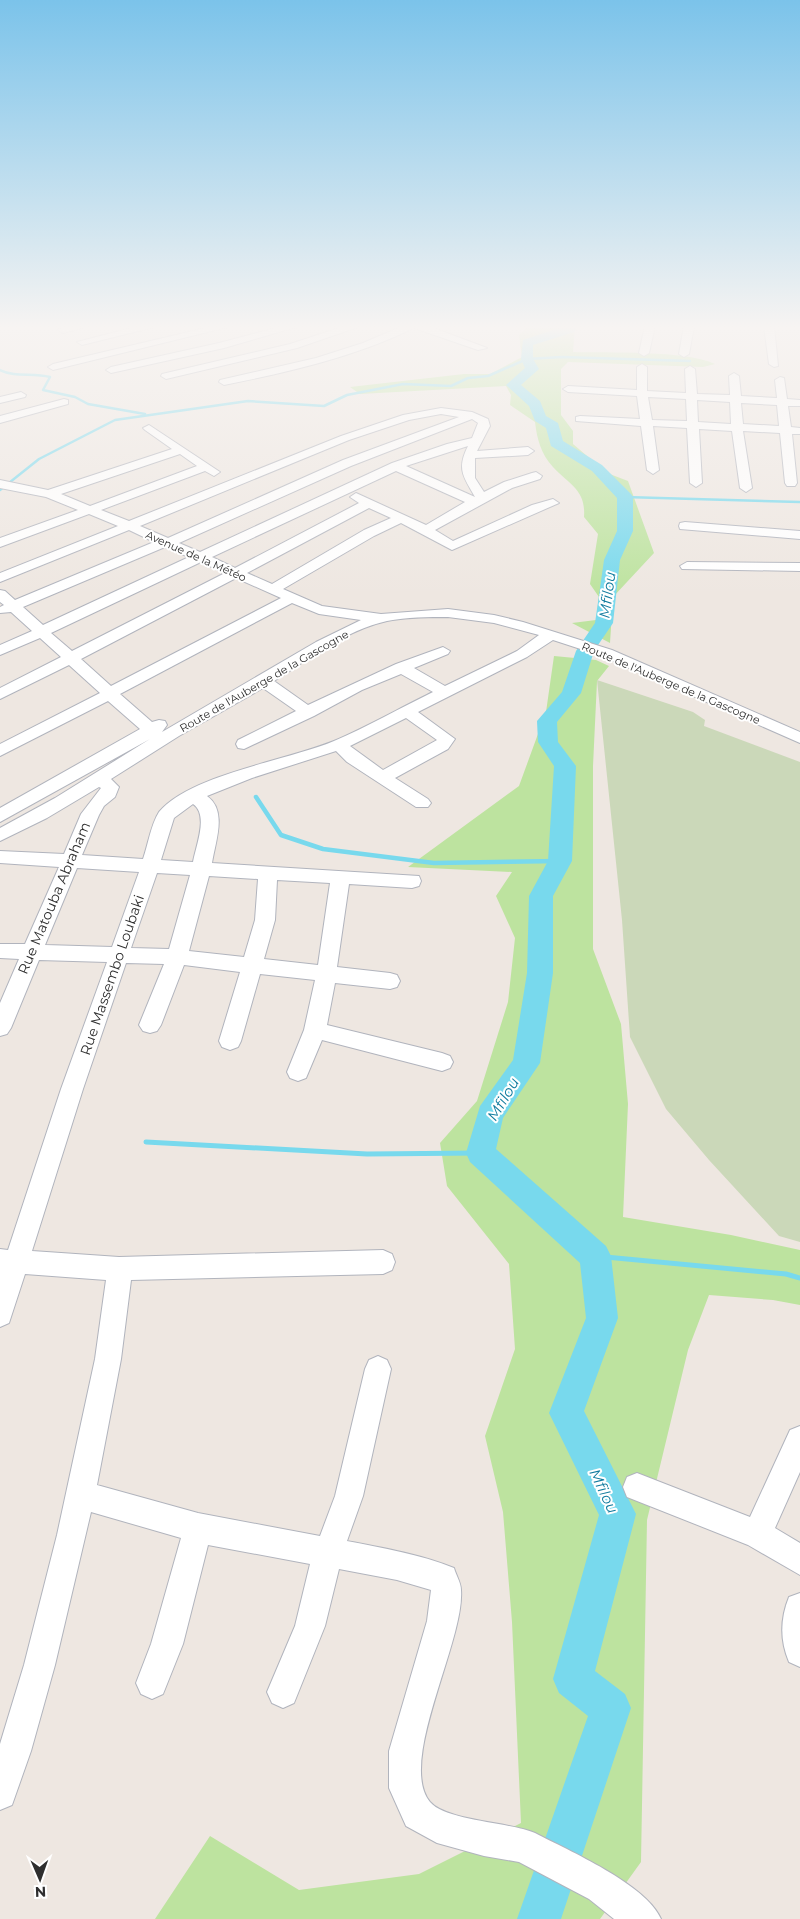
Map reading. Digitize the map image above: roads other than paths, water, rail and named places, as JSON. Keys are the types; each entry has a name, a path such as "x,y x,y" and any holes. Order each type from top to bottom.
{"street":[{"path":"0,420 16,416"},
{"path":"0,578 345,438 412,416"},
{"path":"7,608 264,502 393,444 470,416"},
{"path":"474,416 481,418 486,424 469,455 469,477 479,500"},
{"path":"644,416 653,470"},
{"path":"691,416 696,483"},
{"path":"737,416 746,488"},
{"path":"784,416 791,483"},
{"path":"580,419 692,424 800,432"},
{"path":"149,428 232,484 289,516"},
{"path":"0,651 396,466 451,446 475,441"},
{"path":"49,494 181,450"},
{"path":"469,455 528,451"},
{"path":"284,463 402,518 452,546 536,508 553,503"},
{"path":"396,466 479,500"},
{"path":"0,543 206,467"},
{"path":"426,530 508,485 536,476"},
{"name":"Avenue de la Météo","path":"5,485 49,494 89,509 319,610 382,618"},
{"path":"0,694 235,574 368,503"},
{"path":"271,590 361,537 402,518"},
{"path":"685,526 800,535"},
{"path":"687,566 800,567"},
{"path":"0,594 7,608 42,632 156,735"},
{"path":"0,751 292,598"},
{"name":"Route de l'Auberge de la Gascogne","path":"156,735 208,705 330,641 382,618 428,612 505,622 577,642 607,653 800,738"},
{"name":"Rue Massembo Loubaki","path":"0,1314 8,1261 150,867 166,816 170,810 194,796 248,773 338,745 522,654 550,634"},
{"path":"244,744 401,667 443,651"},
{"path":"401,667 445,693"},
{"path":"260,679 308,713"},
{"path":"383,777 442,745 447,739 444,735 408,712"},
{"path":"3,825 100,778 156,735"},
{"path":"3,825 156,735"},
{"path":"338,745 353,758 422,803"},
{"name":"Rue Matouba Abraham","path":"0,1028 90,814 98,802 109,793 110,788 100,778"},
{"path":"150,1025 177,956 201,870 211,815 206,804 194,796"},
{"path":"0,857 412,882"},
{"path":"230,1041 265,920 268,874"},
{"path":"298,1072 315,1030 326,973 340,878"},
{"path":"0,951 118,956 177,956 390,981"},
{"path":"315,1030 442,1062"},
{"path":"8,1261 119,1269 383,1262"},
{"path":"0,1793 34,1690 81,1495 105,1381 117,1307 119,1269"},
{"path":"283,1692 310,1626 328,1553 349,1496 378,1369"},
{"path":"757,1534 800,1440"},
{"path":"637,1487 757,1534 800,1560"},
{"path":"81,1495 198,1528 398,1565 443,1579 446,1590 442,1621 405,1751 406,1788 418,1814 437,1826 484,1840 523,1845 601,1887 643,1919"},
{"path":"152,1683 167,1644 198,1528"},
{"path":"800,1608 797,1640 800,1651"}],"waterway":[{"path":"0,490 39,459 115,420 146,416"},
{"name":"Mfilou","path":"539,416 553,426 556,443 597,468 625,497 625,531 612,560 604,623 585,651 571,693 547,721 548,742 565,766 560,861 541,896 540,973 526,1063 490,1114 480,1153 595,1256 602,1318 566,1413 618,1514 573,1679 611,1708 539,1919"},
{"path":"625,497 800,502"},
{"path":"256,797 281,835 323,849 434,863 560,861"},
{"path":"146,1142 367,1154 480,1153"},
{"path":"595,1256 786,1274 800,1278"}]}
